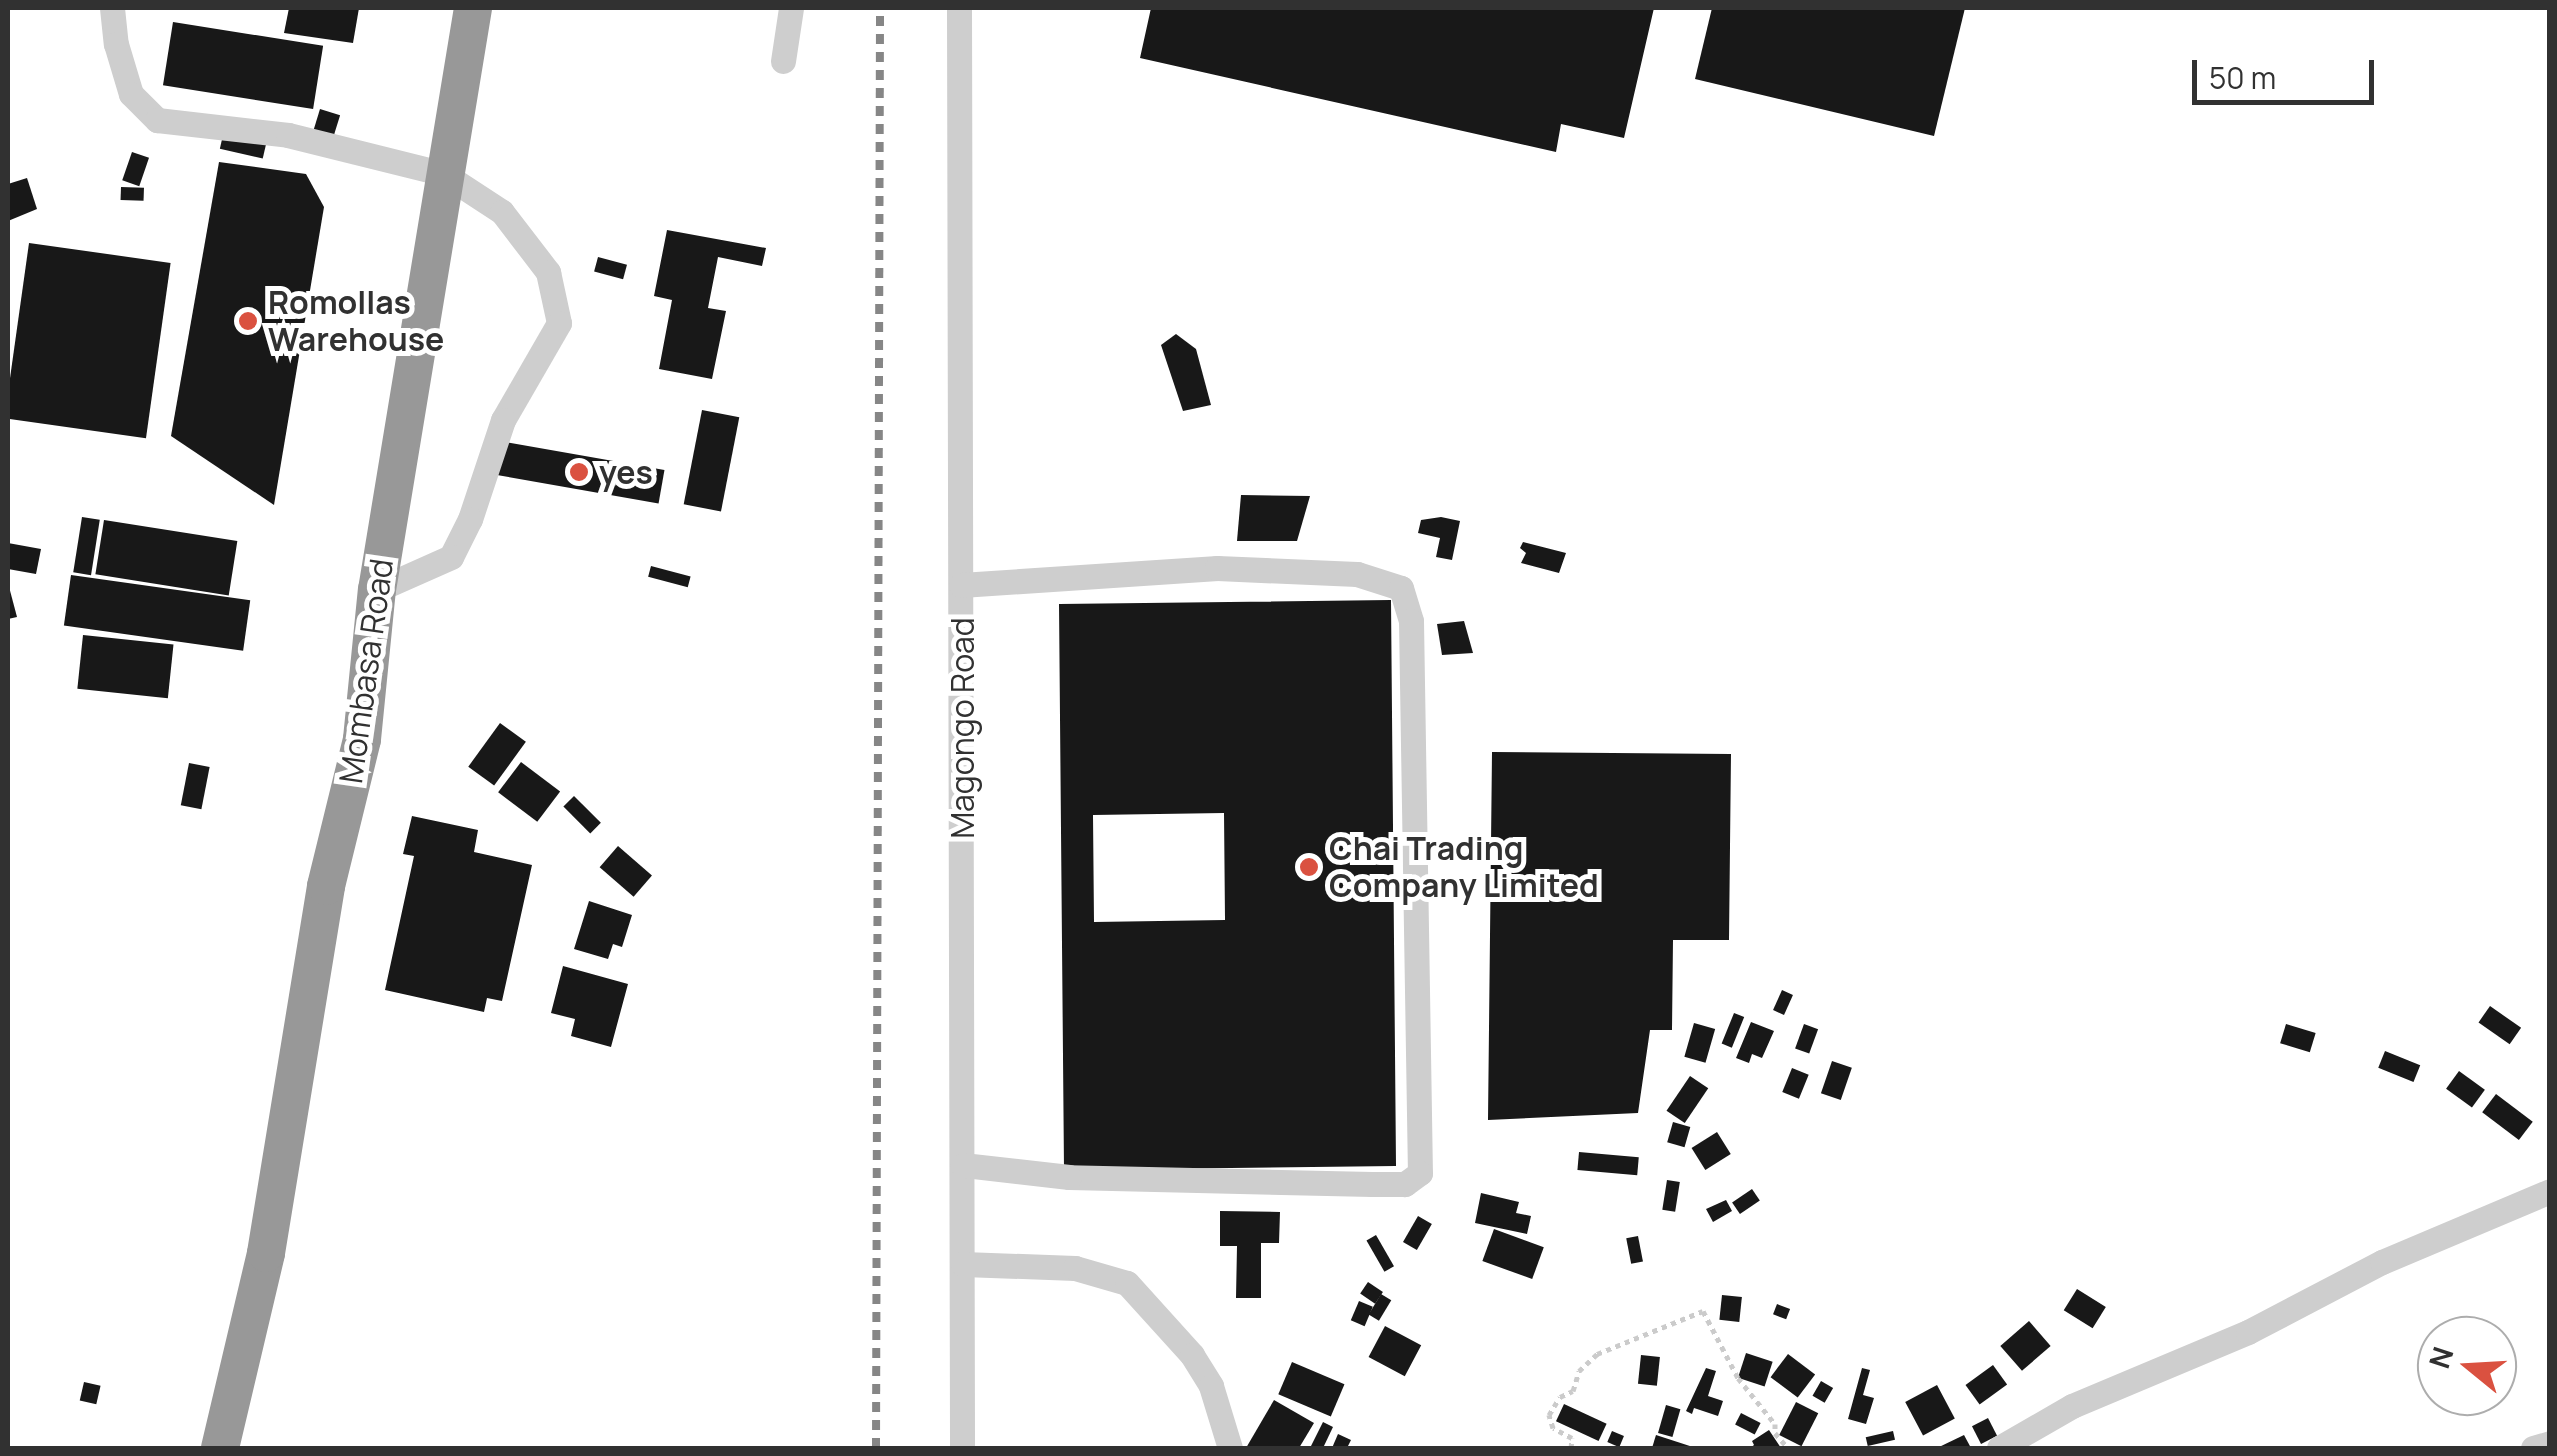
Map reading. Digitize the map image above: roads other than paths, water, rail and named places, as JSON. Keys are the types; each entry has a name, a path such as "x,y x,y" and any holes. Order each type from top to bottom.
{"highway":[{"name":"Mombasa Road","path":"220,1448 266,1253 326,886 362,740 377,590 473,8"}],"street":[{"path":"112,8 116,44 132,94 156,120 288,135 444,174 502,212 528,240 548,272 559,323 503,420 470,519 451,558 377,590"},
{"path":"784,61 791,8"},
{"name":"Magongo Road","path":"958,8 962,1448"},
{"path":"962,585 1217,568 1357,574 1401,588 1410,622 1420,1173 1404,1184 1372,1184 1068,1177 963,1166"},
{"path":"1999,1448 2072,1406 2248,1332 2382,1262 2550,1191"},
{"path":"963,1264 1075,1268 1127,1284 1192,1355 1211,1386 1230,1448"},
{"path":"2533,1448 2550,1443"}],"railway":[{"path":"876,1448 880,8"}],"place":[{"name":"Romollas Warehouse","path":"248,321"},
{"name":"yes","path":"579,472"},
{"name":"Chai Trading Company Limited","path":"1309,867"}]}
